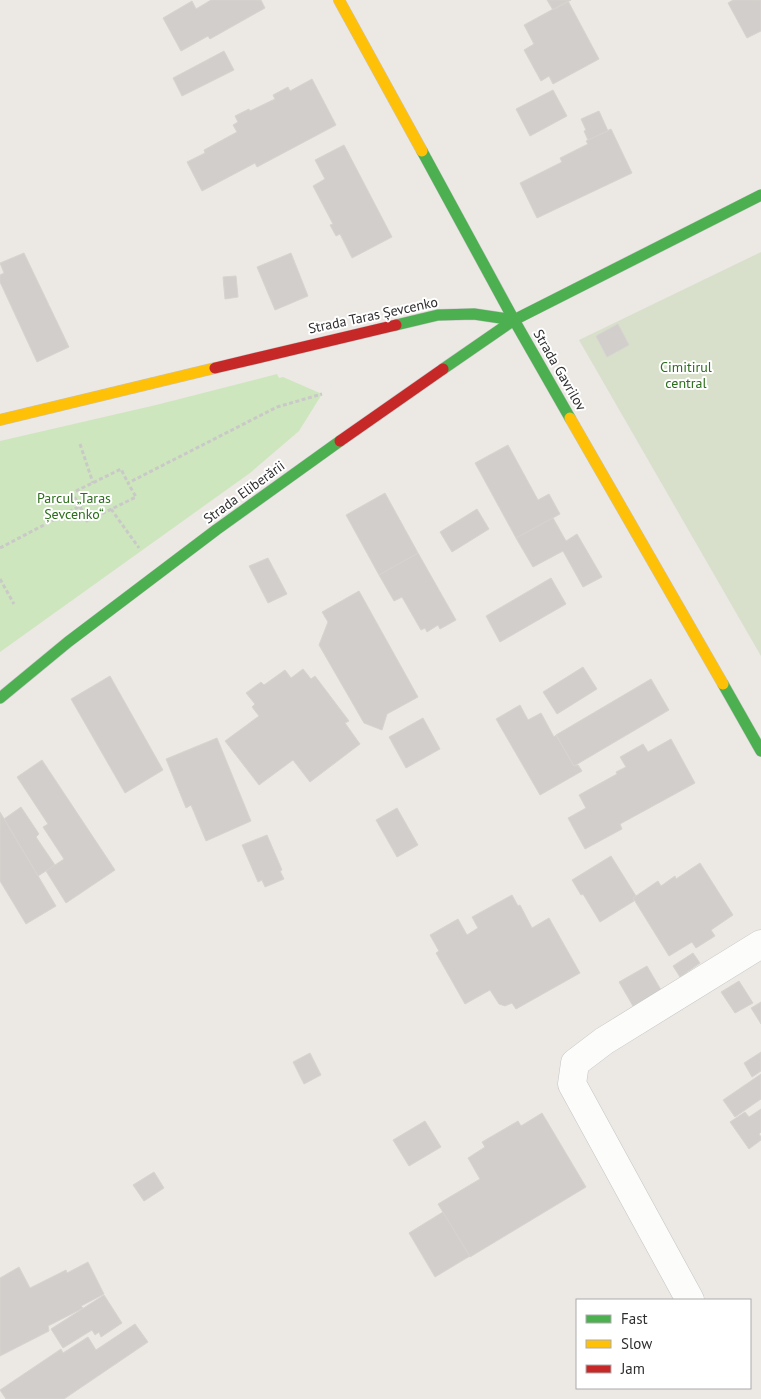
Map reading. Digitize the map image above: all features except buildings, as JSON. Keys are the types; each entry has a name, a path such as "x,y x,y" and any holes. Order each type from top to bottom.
{"street":[{"name":"Strada Gavrilov","path":"339,0 514,320 761,751"},
{"path":"514,320 761,195"},
{"name":"Strada Taras Șevcenko","path":"0,420 438,315 474,314 514,320"},
{"name":"Strada Eliberării","path":"0,698 68,642 216,530 368,421 514,320"},
{"path":"689,1299 572,1084 575,1063 604,1041 761,944"}],"path":[{"path":"128,483 277,407 322,394"},
{"path":"80,444 93,483"},
{"path":"121,469 128,483 136,496 87,521 72,493 121,469"},
{"path":"0,548 80,506"},
{"path":"111,509 144,554"},
{"path":"0,579 14,604"}],"green space":[{"name":"Cimitirul central","path":"761,252 761,656 579,340"},
{"name":"Parcul „Taras Șevcenko“","path":"277,374 279,378 283,377 322,394 299,431 250,473 0,652 0,441 156,405"}],"traffic: fast":[{"path":"422,151 570,418"},
{"path":"443,369 514,320 761,195"},
{"path":"396,325 438,315 474,314 514,320"},
{"path":"0,698 68,642 216,530 340,441"},
{"path":"723,684 761,751"}],"traffic: slow":[{"path":"339,0 422,151"},
{"path":"0,420 215,368"},
{"path":"570,418 723,684"}],"traffic: jam":[{"path":"215,368 396,325"},
{"path":"340,441 443,369"}]}
